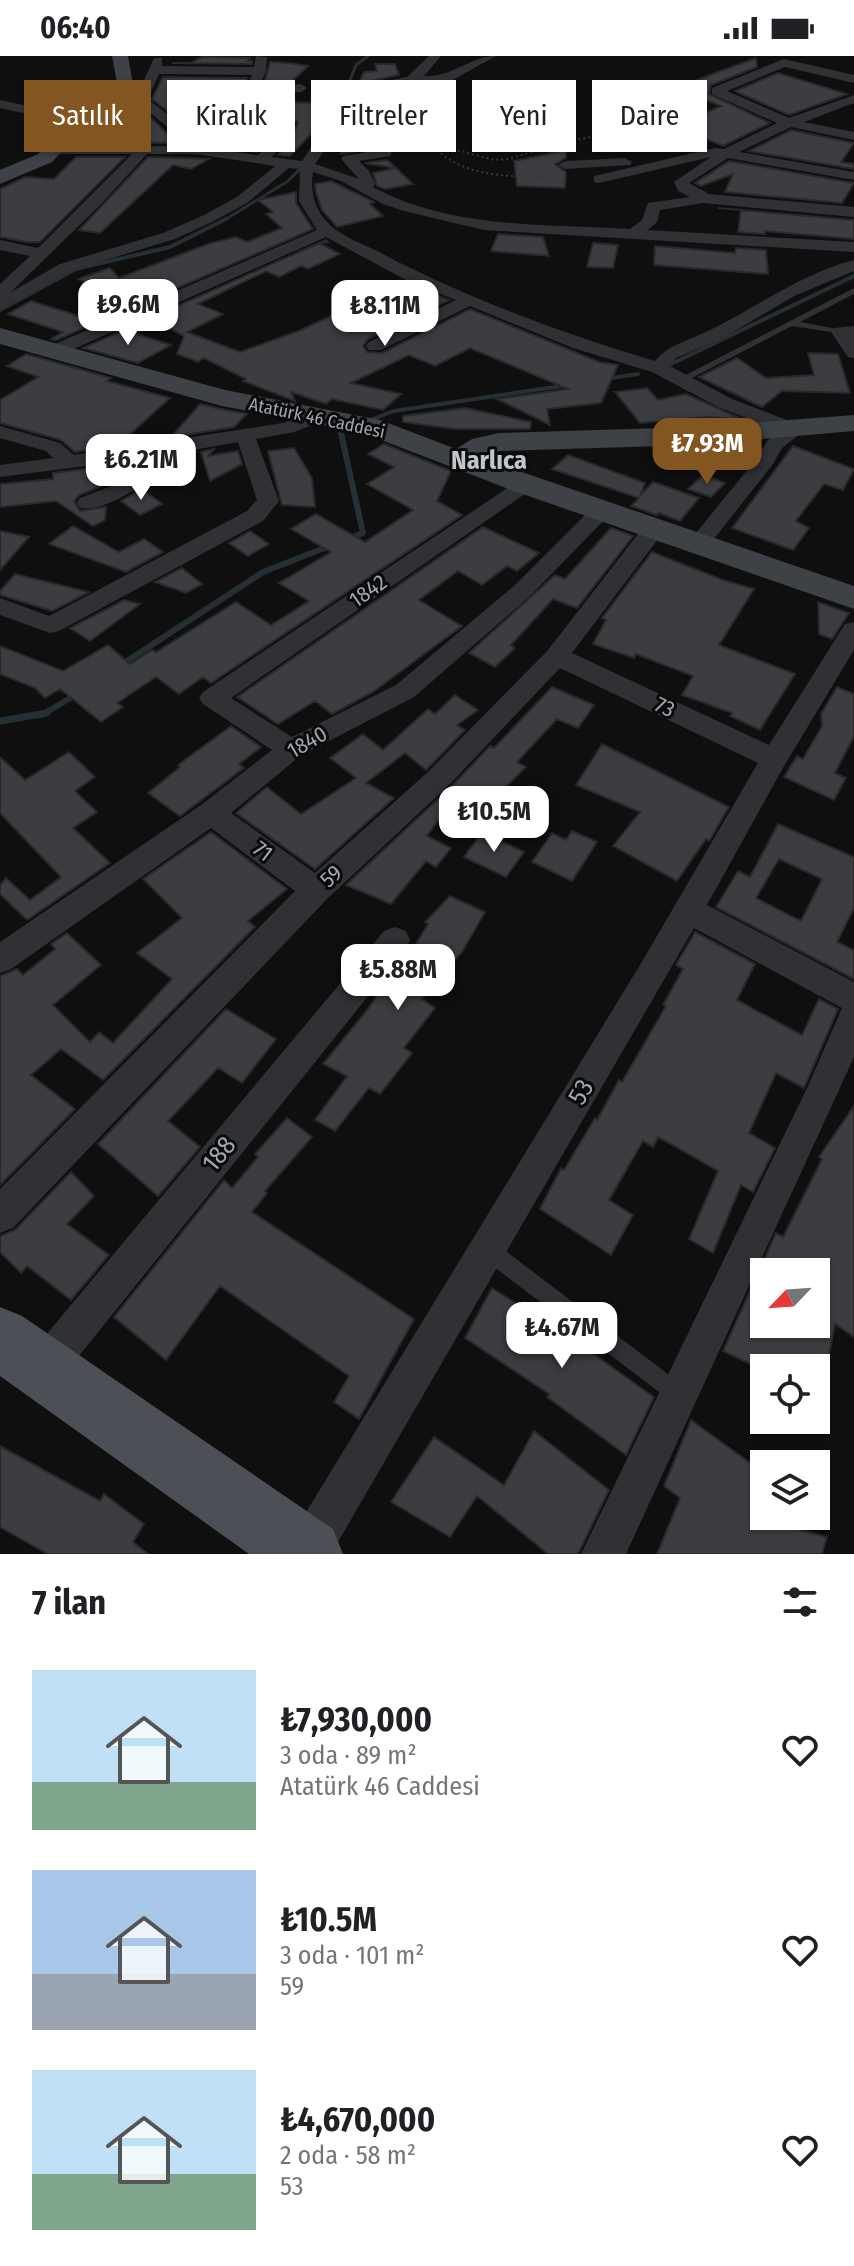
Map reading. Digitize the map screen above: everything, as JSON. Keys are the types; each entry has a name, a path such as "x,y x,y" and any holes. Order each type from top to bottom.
{"main road":[{"path":"22,1353 308,1554"}],"street":[{"path":"120,56 124,80"},
{"path":"256,80 261,56"},
{"path":"419,78 435,56"},
{"path":"490,56 465,71 437,81 419,78 390,88 351,95 307,166 305,195 310,214 327,231 414,277 579,344 659,368 725,403 795,430"},
{"path":"808,56 716,91 786,122 854,136"},
{"path":"784,63 854,79"},
{"path":"147,80 156,65 260,71"},
{"path":"295,88 301,88"},
{"path":"854,99 786,122 724,152 677,187 705,198 854,212"},
{"path":"0,104 24,109"},
{"path":"6,171 30,166 53,152"},
{"path":"0,293 96,201 141,152"},
{"path":"211,152 307,166 369,189 388,201 484,225 854,247"},
{"path":"261,160 269,152"},
{"path":"599,179 670,161 724,152 854,176"},
{"path":"369,189 364,174 348,159 385,153"},
{"path":"565,165 670,161"},
{"path":"0,305 66,267 169,236 207,219 242,200 285,164"},
{"path":"599,179 647,183"},
{"path":"632,235 649,222 653,206 705,198"},
{"path":"54,351 327,231"},
{"path":"0,245 40,253"},
{"path":"659,368 670,354 717,334 788,292 854,265"},
{"path":"375,346 471,299"},
{"path":"847,331 854,353"},
{"name":"Atatürk 46 Caddesi","path":"0,336 222,398 358,424 601,512 854,598"},
{"path":"0,471 147,452 287,428 319,416"},
{"path":"458,460 482,445 499,442 795,430 854,423"},
{"path":"698,544 766,460 774,445 795,430"},
{"path":"0,432 53,447 68,461"},
{"path":"0,606 50,625 255,516 268,501 245,435"},
{"path":"88,503 121,489 156,467 147,452"},
{"name":"1842","path":"291,749 212,698 525,485"},
{"name":"1840","path":"0,959 211,813 291,749 405,691 522,591 601,512"},
{"name":"59","path":"0,1215 316,890 439,778 557,656 653,530"},
{"name":"53","path":"308,1554 774,759 854,630"},
{"name":"73","path":"557,656 774,759"},
{"name":"71","path":"211,813 316,890"},
{"path":"687,909 854,998"},
{"name":"188","path":"22,1353 395,940"},
{"path":"603,1554 821,1096 854,1017"}],"lane":[{"path":"681,380 854,291"},
{"path":"793,324 847,331"},
{"path":"487,1250 679,1395"}],"path":[{"path":"592,137 563,142 509,159 494,160 461,151 438,151 448,161 465,169 505,175 599,179"}],"building":[{"path":"202,57 250,58 248,61 252,64 172,63 191,63"},
{"path":"756,58 757,67 711,85 709,94 770,123 723,146 707,139 707,112 721,106 707,101 707,80 697,80"},
{"path":"270,62 308,66 293,80 265,80"},
{"path":"375,64 395,64 399,75 360,80 364,72 377,71"},
{"path":"778,73 847,94 789,115 735,91"},
{"path":"163,77 247,78 167,80 167,111 152,99"},
{"path":"295,102 311,103 311,134 295,151 295,129 298,122 295,120"},
{"path":"151,118 167,133 167,143 151,143"},
{"path":"791,130 854,143 841,162 854,164 854,169 749,151"},
{"path":"281,152 294,152 290,156 278,155"},
{"path":"566,152 566,158 555,164 566,172 565,188 517,186 514,161"},
{"path":"76,157 125,157 40,242 0,237 0,189 25,177 54,179"},
{"path":"148,157 209,159 191,169 173,165 100,233 79,230"},
{"path":"387,160 413,184 385,189 377,186 373,173 395,168 365,163"},
{"path":"729,161 854,183 842,203 725,192 733,174 701,186 695,183"},
{"path":"331,181 374,202 370,204 383,216 337,227 322,210 316,192 315,184"},
{"path":"296,192 296,203 313,229 131,308 78,279 110,268 119,278 211,243 236,237 247,242 282,228 266,214 273,212 258,200"},
{"path":"741,210 854,220 854,239 765,231 765,234 738,232"},
{"path":"498,234 543,237 549,256 491,251"},
{"path":"326,240 328,242 321,244 340,254 308,269 301,266 279,277 266,271 198,304 223,314 187,332 240,352 301,330 404,282 449,300 368,339 363,346 367,352 382,353 470,309 599,362 618,365 601,403 547,409 550,425 497,399 568,389 470,348 435,366 409,355 351,383 401,394 383,410 332,399 326,404 291,392 295,401 243,381 246,379 204,358 198,362 177,354 184,336 150,318"},
{"path":"593,243 618,245 613,268 587,267"},
{"path":"655,246 735,253 736,248 766,250 768,274 654,265"},
{"path":"31,301 98,322 56,340 51,339 63,332 8,314"},
{"path":"124,330 171,345 138,363 83,348"},
{"path":"808,353 838,354 850,393 782,391 762,407 699,377 737,358 766,378 814,375"},
{"path":"26,354 170,398 118,445 75,452 61,440 0,423 0,400 38,377 7,366"},
{"path":"647,388 658,400 686,394 744,420 709,417 640,423 615,392"},
{"path":"200,404 247,414 234,427 171,437"},
{"path":"465,408 531,422 530,429 455,429 403,422 403,416"},
{"path":"384,444 451,471 437,501 462,515 211,683 203,677 179,694 156,677 117,703 123,707 101,722 60,689 45,698 35,688 0,674 0,646 63,671 108,645 130,664 152,650 156,652 236,602 271,625 309,601 279,583 331,552 291,529 316,514 365,542 413,510 367,484 394,467 368,454"},
{"path":"793,446 854,469 843,490 824,484 796,521 809,528 793,550 732,528"},
{"path":"294,448 312,478 315,507 282,505 268,451"},
{"path":"214,449 208,456 238,451 242,464 210,481 201,452"},
{"path":"568,455 645,483 640,496 653,482 699,498 680,521 659,513 657,515 631,506 639,498 552,469"},
{"path":"112,466 110,483 79,495 74,501 80,511 106,507 105,520 93,526 56,501 0,507 0,484 53,479 53,473"},
{"path":"703,475 725,483 711,497 688,489"},
{"path":"142,489 162,504 140,515 121,501"},
{"path":"73,526 119,552 144,539 163,552 126,572 49,544"},
{"path":"483,527 539,553 517,571 507,566 482,585 458,571 419,600 462,626 373,692 332,714 315,701 278,724 237,697"},
{"path":"611,528 633,536 577,608 553,599 511,645 515,648 495,667 469,653 555,575 565,579"},
{"path":"0,531 29,537 0,570"},
{"path":"250,531 269,544 248,556 229,543"},
{"path":"652,552 754,589 719,645 795,674 760,730 730,716 732,713 682,695 693,676 636,654 634,658 593,644 606,620 602,618"},
{"path":"182,568 202,584 186,593 155,582"},
{"path":"15,574 89,592 52,611 0,595"},
{"path":"124,600 140,604 90,641 70,628"},
{"path":"818,602 849,613 832,639 819,634"},
{"path":"552,687 594,705 578,728 557,719 517,762 526,767 487,805 460,790 427,836 451,848 436,867 426,861 391,904 346,885 451,787 490,746 494,748"},
{"path":"837,687 854,694 854,736 835,773 846,778 834,800 784,777 797,756 803,759 822,726 821,714"},
{"path":"455,695 478,710 457,725 465,730 426,770 405,753 366,783 394,798 315,869 236,813 267,787 301,814 356,778 330,758 363,734 383,750 428,709 435,714"},
{"path":"231,726 261,747 239,764 244,768 180,816 148,793 180,767 178,765"},
{"path":"602,744 729,807 709,841 706,839 677,881 613,846 640,812 576,785"},
{"path":"69,752 95,777 75,791 97,812 73,828 110,863 27,920 0,894 0,885 6,878 30,900 61,877 0,813 0,757 25,780"},
{"path":"778,824 854,857 854,908 837,942 854,950 854,979 716,907 738,871 750,877","holes":["779,859 822,879 801,921 756,898"]},
{"path":"572,831 597,842 572,881 532,862 552,833 566,840"},
{"path":"211,832 287,889 248,921 255,927 103,1080 61,1049 31,1075 75,1109 0,1185 0,976 17,969 23,975 55,949 51,944 67,933 101,965 53,1005 90,1042 99,1032 113,1043 172,979 137,953 182,918 143,879"},
{"path":"482,832 524,852 506,877 464,857"},
{"path":"450,896 485,912 462,952 422,999 435,1008 404,1048 412,1053 380,1094 369,1088 335,1131 315,1120 347,1076 323,1064 368,1009 390,976 395,978 428,924 425,922"},
{"path":"695,932 755,964 737,1000 802,1035 819,999 838,1009 804,1088 776,1073 749,1133 775,1148 753,1192 741,1185 713,1253 689,1239 718,1171 658,1137 653,1147 643,1141 609,1200 633,1215 611,1255 540,1209 561,1168 564,1170 595,1118 597,1120 619,1080 622,1082 666,1006 663,1005 683,969 676,965"},
{"path":"226,1009 276,1039 242,1083 218,1068 168,1121 200,1147 158,1196 98,1144"},
{"path":"854,1106 854,1337 835,1324 829,1354 750,1354 750,1364 723,1351 750,1291 750,1338 830,1338 830,1258 765,1258 776,1233 783,1237 822,1159 819,1157"},
{"path":"287,1118 312,1137 265,1191 267,1193 252,1212 414,1319 359,1419 334,1402 349,1376 220,1286 166,1360 114,1317 224,1180 232,1188 258,1157 255,1154"},
{"path":"71,1172 94,1196 67,1224 109,1255 71,1300 27,1266 21,1273 0,1252 0,1236 15,1230"},
{"path":"492,1288 577,1342 654,1397 626,1455 547,1397 549,1394 465,1338"},
{"path":"691,1420 750,1463 750,1530 801,1530 827,1537 822,1554 657,1554 680,1498 664,1486"},
{"path":"534,1431 609,1490 578,1554 548,1554 477,1496 450,1537 391,1502 434,1437 504,1485"},
{"path":"0,1446 100,1501 104,1494 144,1524 133,1542 148,1554 48,1554 0,1527"}],"waterway":[{"path":"350,80 356,65 368,56"},
{"path":"223,221 288,181 300,169"},
{"path":"0,310 76,269 170,247 226,219"},
{"path":"665,367 854,276"},
{"path":"604,379 638,374"},
{"path":"365,422 394,411 568,385"},
{"path":"341,435 340,430 349,427"},
{"path":"341,433 363,533 347,539"},
{"path":"121,665 263,572 332,545"},
{"path":"45,713 77,694"},
{"path":"0,721 45,713"}],"district":[{"name":"Narlıca","path":"489,460"}]}
